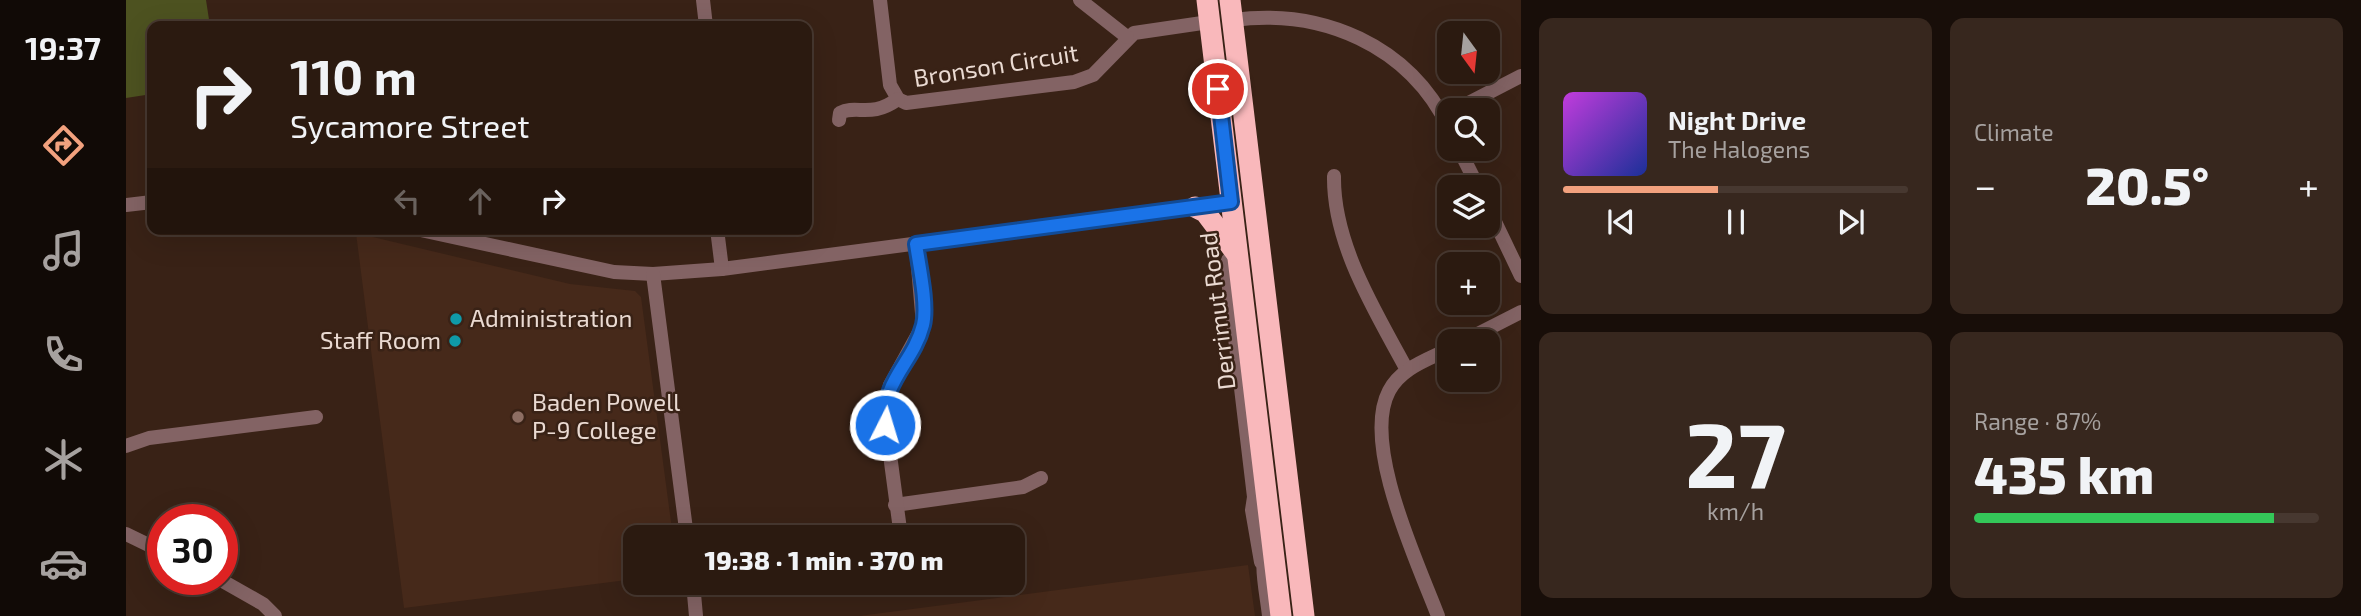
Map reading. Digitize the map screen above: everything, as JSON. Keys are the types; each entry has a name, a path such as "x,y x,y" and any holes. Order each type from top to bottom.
{"highway":[{"name":"Derrimut Road","path":"1207,0 1281,616"},
{"name":"Derrimut Road","path":"1232,10 1304,616"},
{"path":"1209,22 1232,10"},
{"path":"1231,202 1253,199"},
{"path":"1195,207 1205,212 1238,255"},
{"path":"1259,434 1267,402 1278,399"}],"street":[{"path":"703,0 705,21"},
{"name":"Bronson Circuit","path":"880,0 890,85 898,99 916,104 1074,82 1099,70 1127,37 1080,0"},
{"path":"1232,10 1292,18 1348,31 1371,43 1406,70 1437,102"},
{"path":"1127,37 1140,32 1209,22"},
{"path":"1482,98 1521,76"},
{"name":"Bronson Circuit","path":"839,120 841,113 846,110 875,112 898,99"},
{"path":"1335,176 1335,203 1364,290 1407,370"},
{"path":"451,235 575,266 653,274 722,269 1231,202"},
{"path":"126,205 147,203"},
{"path":"1500,232 1521,276"},
{"path":"718,235 722,269"},
{"path":"899,525 885,401 923,325 916,244"},
{"path":"1238,255 1228,260 1227,271 1254,497 1252,510 1255,544 1263,566"},
{"path":"653,274 685,525"},
{"path":"1488,329 1521,312"},
{"path":"1437,355 1407,370 1389,390 1381,415 1387,473 1398,513 1438,616"},
{"path":"126,446 149,438 316,417"},
{"path":"895,505 1023,487 1041,478"},
{"path":"1254,497 1270,524 1263,551 1269,616"},
{"path":"126,534 147,544"},
{"path":"238,590 263,604 275,616"},
{"path":"694,595 696,616"}],"shaded area":[{"name":"Baden Powell P-9 College","path":"356,235 570,284 635,291 641,297 671,525 623,525 623,581 404,608"},
{"path":"1248,565 1255,616 859,616 1025,595"}],"green space":[{"path":"126,0 206,0 209,21 147,21 147,95 126,98"}],"place":[{"name":"Administration","path":"456,319"},
{"name":"Staff Room","path":"455,341"},
{"name":"Baden Powell P-9 College","path":"518,417"}],"route":[{"path":"885,425 885,401 890,385 923,325 916,244 1231,202 1218,89"}]}
